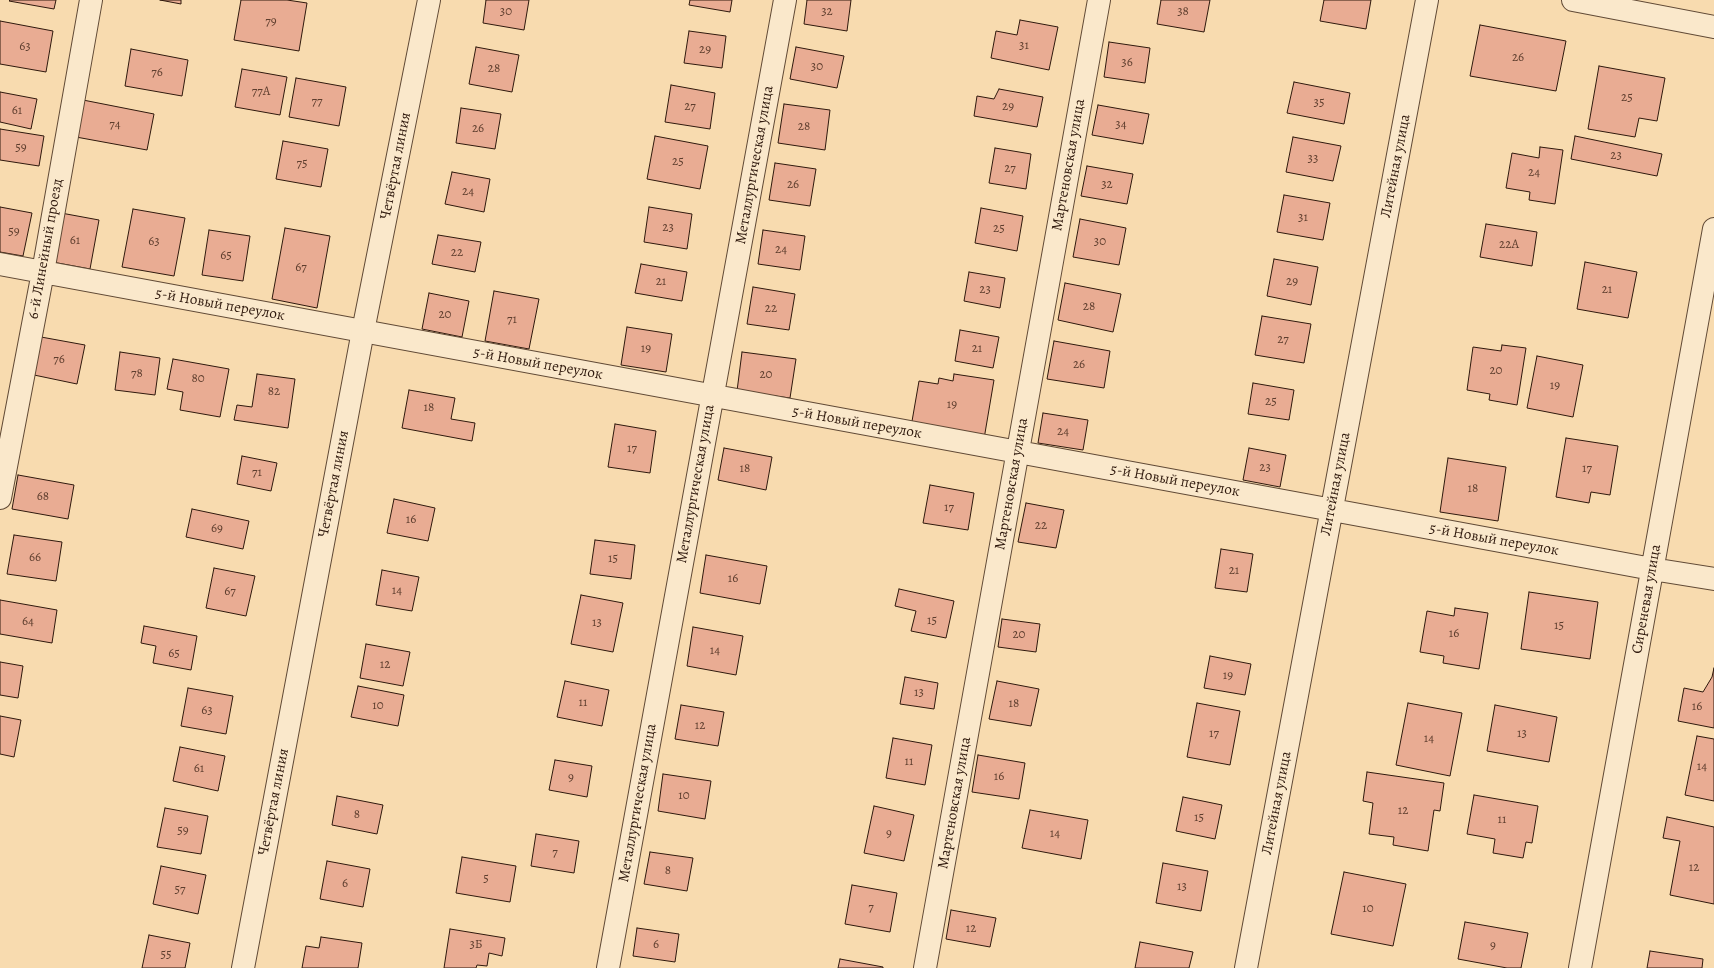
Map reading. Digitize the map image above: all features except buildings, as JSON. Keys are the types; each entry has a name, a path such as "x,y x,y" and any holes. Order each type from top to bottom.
{"street":[{"name":"6-й Линейный проезд","path":"0,498 43,272 90,0"},
{"name":"Четвёртая линия","path":"243,968 363,331 429,0"},
{"name":"Металлургическая улица","path":"608,968 785,0"},
{"name":"Мартеновская улица","path":"925,968 1099,0"},
{"name":"Литейная улица","path":"1246,968 1427,0"},
{"path":"1573,0 1714,27"},
{"name":"Сиреневая улица","path":"1580,968 1714,229"},
{"name":"5-й Новый переулок","path":"0,264 1652,569 1714,579"}]}
